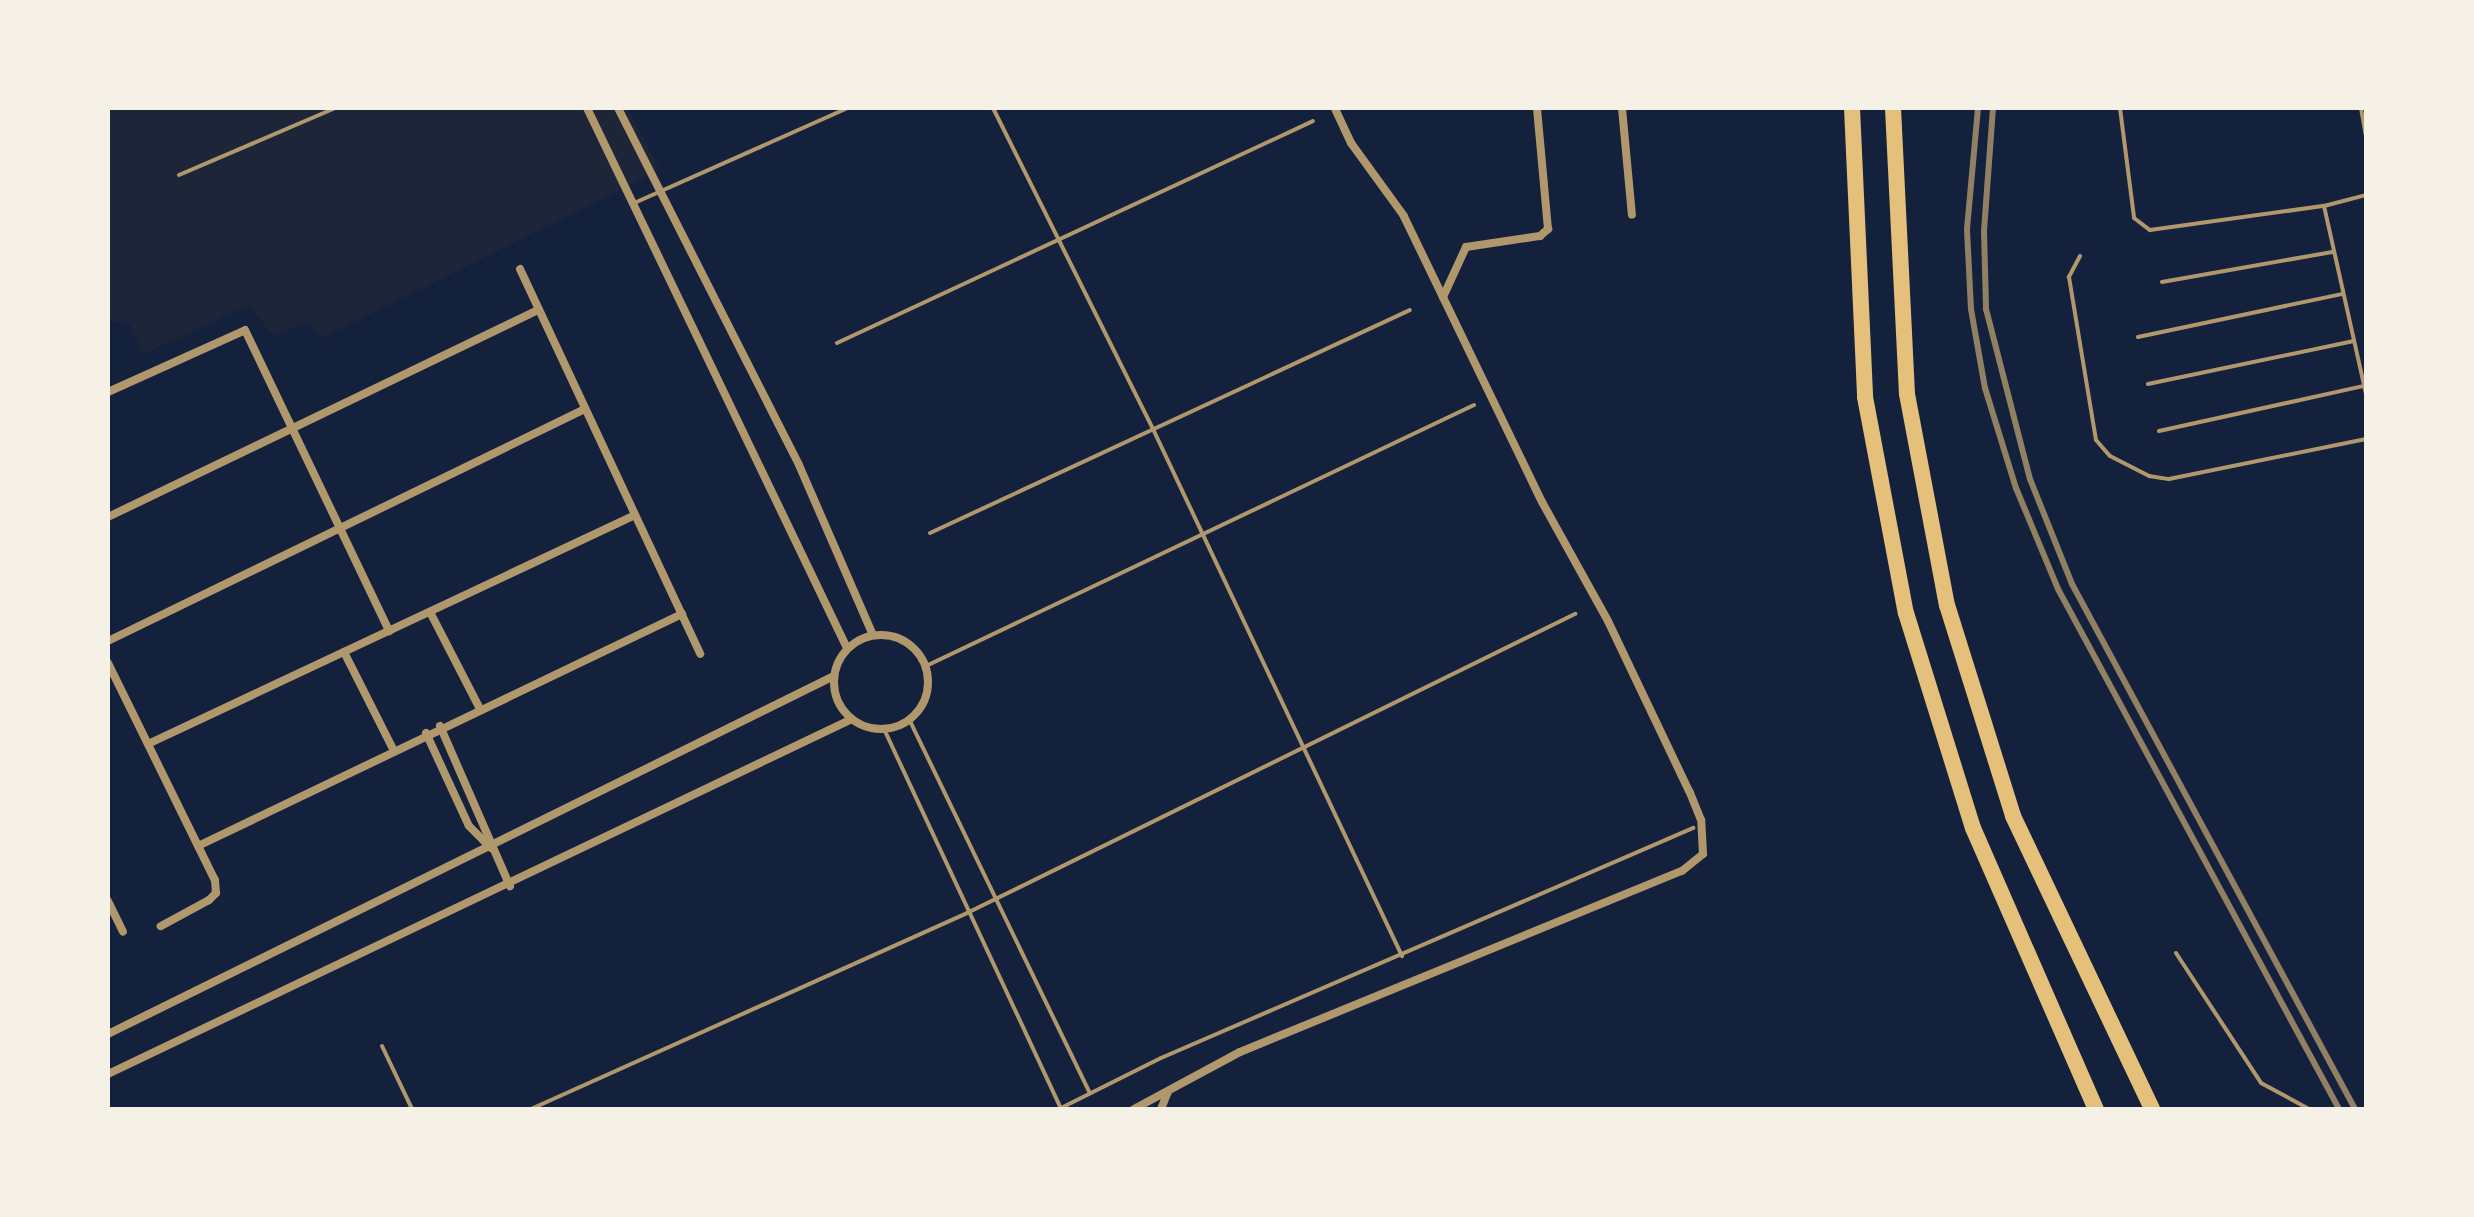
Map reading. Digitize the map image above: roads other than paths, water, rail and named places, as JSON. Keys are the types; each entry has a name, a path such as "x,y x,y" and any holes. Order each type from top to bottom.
{"highway":[{"path":"1852,108 1865,397 1906,613 1973,828 2096,1109"},
{"path":"1893,108 1907,394 1947,605 2013,816 2152,1109"}],"street":[{"path":"587,108 630,205 675,285 847,648"},
{"path":"618,108 799,465 873,635"},
{"path":"1134,1109 1240,1052 1682,871 1703,854 1701,820 1689,791 1404,216 1351,143 1335,108"},
{"path":"1443,297 1466,247 1540,236 1548,229 1537,108"},
{"path":"1622,108 1632,215"},
{"path":"520,269 700,654"},
{"path":"108,517 539,310"},
{"path":"108,392 245,330 389,631"},
{"path":"108,641 585,409"},
{"path":"148,744 635,515"},
{"path":"430,612 479,707"},
{"path":"198,846 479,707 682,614"},
{"path":"873,635 895,636 914,647 926,666 928,685 922,704 909,719 884,729 852,719 835,693 834,676 847,648 873,635"},
{"path":"344,652 393,749"},
{"path":"108,663 198,846 216,893 161,926"},
{"path":"108,1034 492,848 834,676"},
{"path":"108,1074 510,886 852,719"},
{"path":"440,726 484,818 492,848 510,886"},
{"path":"426,733 469,826 492,848"},
{"path":"455,794 469,786"},
{"path":"108,901 123,932"},
{"path":"1161,1109 1168,1091"}],"lane":[{"path":"179,175 335,108"},
{"path":"630,205 848,108"},
{"path":"993,108 1062,240 1402,956"},
{"path":"2120,108 2134,218 2150,230 2324,206 2366,195"},
{"path":"2361,108 2366,135"},
{"path":"837,343 1313,121"},
{"path":"2324,206 2366,394"},
{"path":"2162,282 2332,252"},
{"path":"2080,256 2069,277 2096,440 2110,456 2141,473 2169,479 2366,439"},
{"path":"2138,337 2342,294"},
{"path":"930,533 1410,310"},
{"path":"2148,384 2353,341"},
{"path":"2159,431 2364,386"},
{"path":"926,666 1474,405"},
{"path":"531,1109 967,913 1575,614"},
{"path":"909,719 992,900 1090,1093"},
{"path":"884,729 1060,1108 1693,828"},
{"path":"2176,953 2261,1083 2309,1109"},
{"path":"382,1046 412,1109"}],"railway":[{"path":"1978,108 1967,230 1971,309 1985,388 2016,488 2058,589 2339,1109"},
{"path":"1993,108 1984,231 1986,309 2030,479 2072,584 2355,1109"}]}
